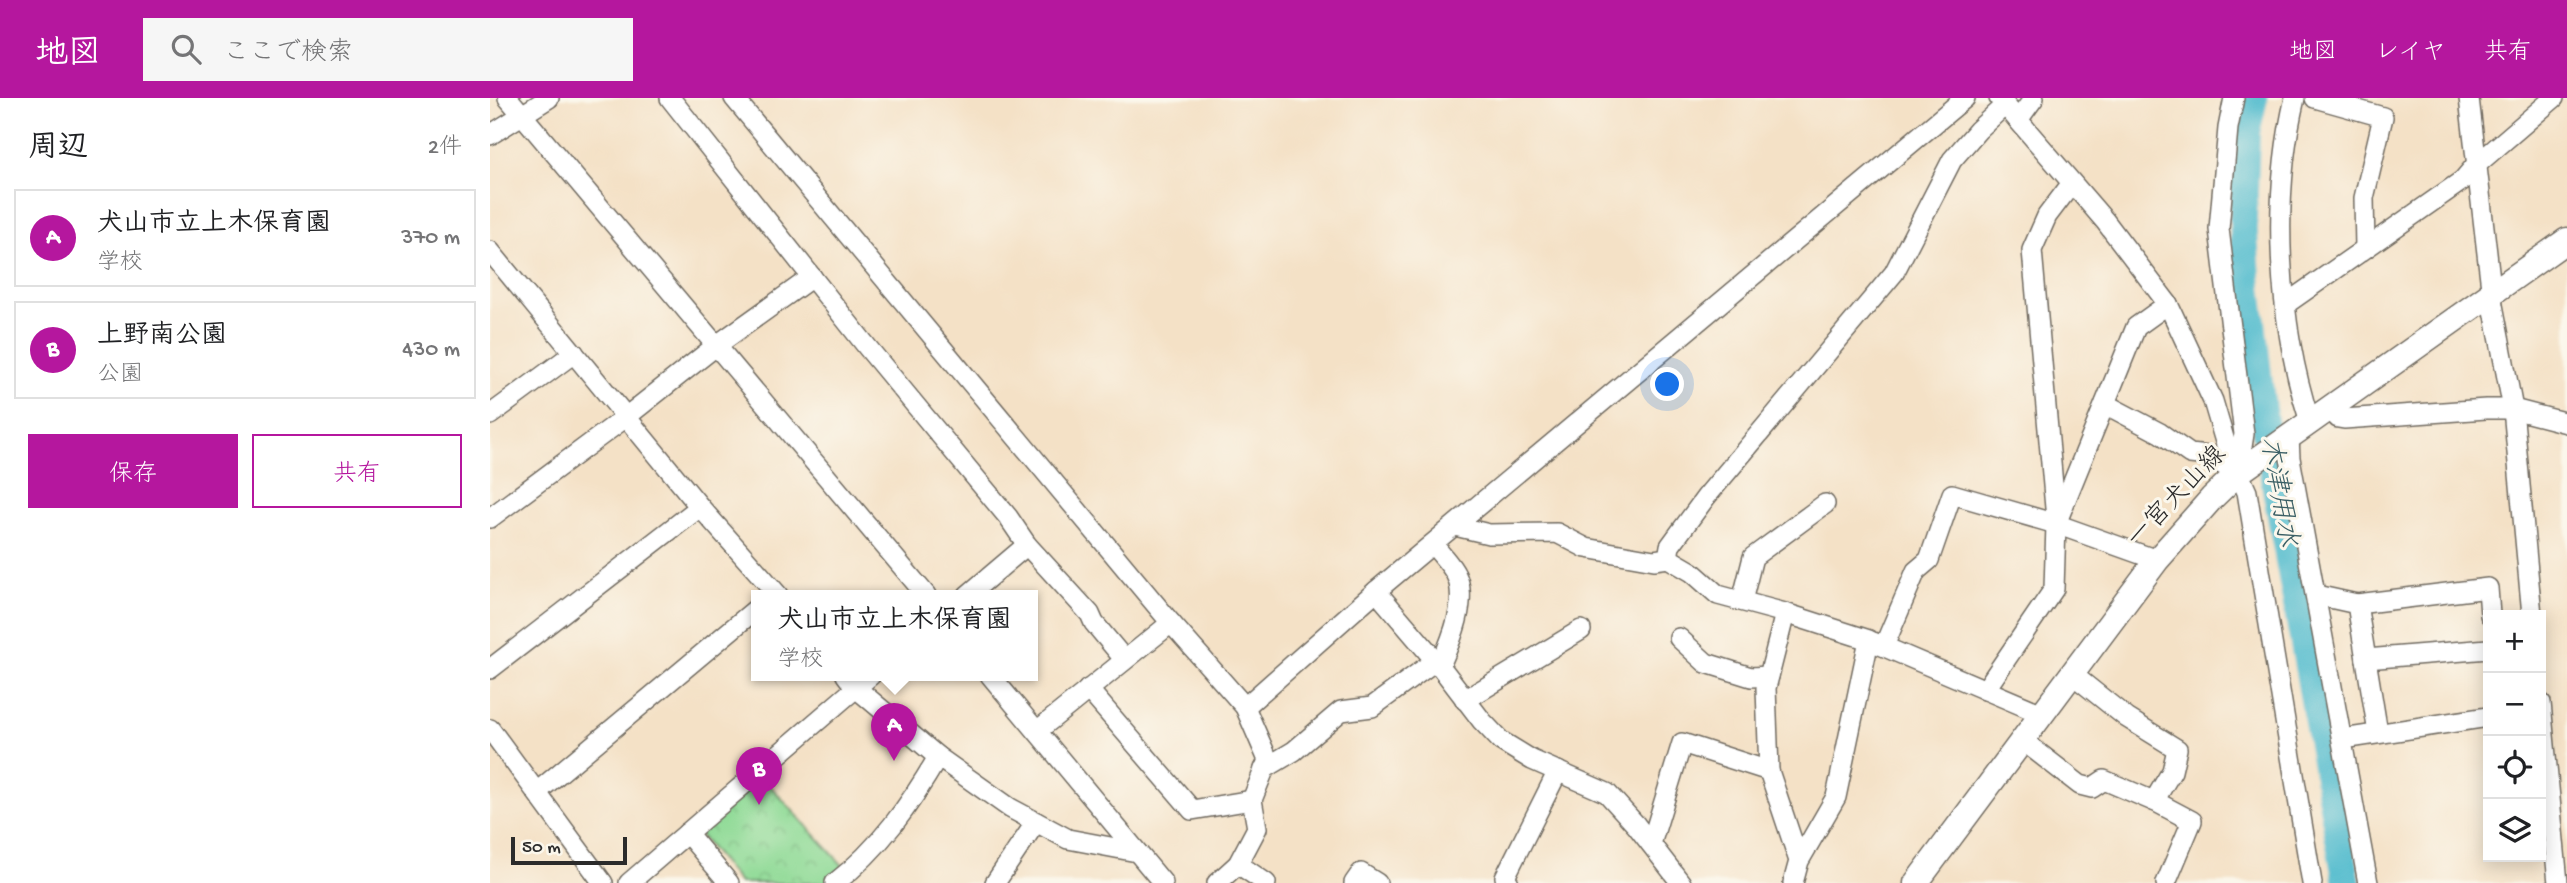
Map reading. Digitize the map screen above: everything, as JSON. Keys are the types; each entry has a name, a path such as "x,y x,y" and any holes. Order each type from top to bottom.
{"main road":[{"name":"一宮犬山線","path":"1916,883 2157,561 2212,498 2238,473 2567,240"}],"street":[{"path":"508,98 922,590"},
{"path":"490,135 549,98"},
{"path":"670,98 811,277 1009,517 1027,545 1090,614 1094,623 1124,659"},
{"path":"734,98 1171,623 1245,707 1268,760 1252,800 1257,828 1238,864 1217,883"},
{"path":"1245,707 1376,591 1965,98"},
{"path":"1668,558 1670,546 1706,498 1894,273 1952,160 1978,130 2007,108 2034,98"},
{"path":"2234,98 2228,128 2219,229 2244,435 2238,473"},
{"path":"2295,98 2287,132 2283,172 2280,254 2301,389 2320,414 2344,419 2513,409 2567,423"},
{"path":"2315,98 2382,117 2364,198 2365,248"},
{"path":"2469,98 2492,294 2513,409 2532,610"},
{"path":"2286,304 2463,180 2475,166 2554,98"},
{"path":"2007,108 2105,220 2168,304 2213,401 2226,445 2247,492 2312,883"},
{"path":"1985,690 2054,589 2056,524 2032,250 2047,216 2072,183"},
{"path":"490,251 700,507 773,590"},
{"path":"490,518 811,277"},
{"path":"2056,524 2136,327 2168,304"},
{"path":"490,415 573,353"},
{"path":"2105,404 2160,433 2190,454 2208,456 2238,473"},
{"path":"2289,437 2290,458 2368,883"},
{"path":"1793,883 1799,861 1836,797 1877,643 1916,571 1930,560 1952,494 2056,524 2157,561"},
{"path":"1742,601 1753,557 1825,504"},
{"path":"490,669 700,507"},
{"path":"1455,526 1489,534 1557,533 1586,548 1654,560 1668,558 1692,572 1718,595 1877,643 2042,714"},
{"path":"1264,769 1294,751 1341,711 1372,707 1437,663 1454,634 1459,585 1456,575 1433,544"},
{"path":"974,590 1027,545"},
{"path":"2316,596 2357,604 2488,588 2490,610"},
{"path":"1376,591 1437,663 1482,722 1501,741 1607,793 1681,883"},
{"path":"2357,604 2378,733"},
{"path":"537,792 751,613"},
{"path":"1785,614 1766,688 1769,771 1799,861"},
{"path":"1037,732 1171,623"},
{"path":"1465,700 1581,630"},
{"path":"1679,638 1706,663 1751,677 1769,676"},
{"path":"2366,660 2483,649"},
{"path":"2072,674 2127,718 2177,749 2172,771 2154,802"},
{"path":"629,883 856,681"},
{"path":"860,681 938,757 1010,808 1068,839 1137,852"},
{"path":"995,681 1163,883"},
{"path":"1088,689 1192,810 1252,800"},
{"path":"2343,739 2483,718"},
{"path":"490,729 603,883"},
{"path":"2544,736 2558,883"},
{"path":"2022,740 2084,788 2096,786 2104,780 2192,821 2166,883"},
{"path":"1651,844 1682,743 1769,771"},
{"path":"835,883 857,866 888,833 918,792 938,757"},
{"path":"1509,883 1505,877 1558,771"},
{"path":"995,883 1036,822"},
{"path":"687,833 729,883"},
{"path":"1238,864 1266,883"},
{"path":"1354,883 1361,873 1377,883"}],"green space":[{"path":"761,776 848,871 828,883 739,883 699,834"}],"waterway":[{"name":"木津用水","path":"2254,98 2246,132 2243,219 2262,410 2347,883"}],"place":[{"name":"犬山市立上木保育園","path":"894,761"},
{"name":"上野南公園","path":"759,805"}]}
